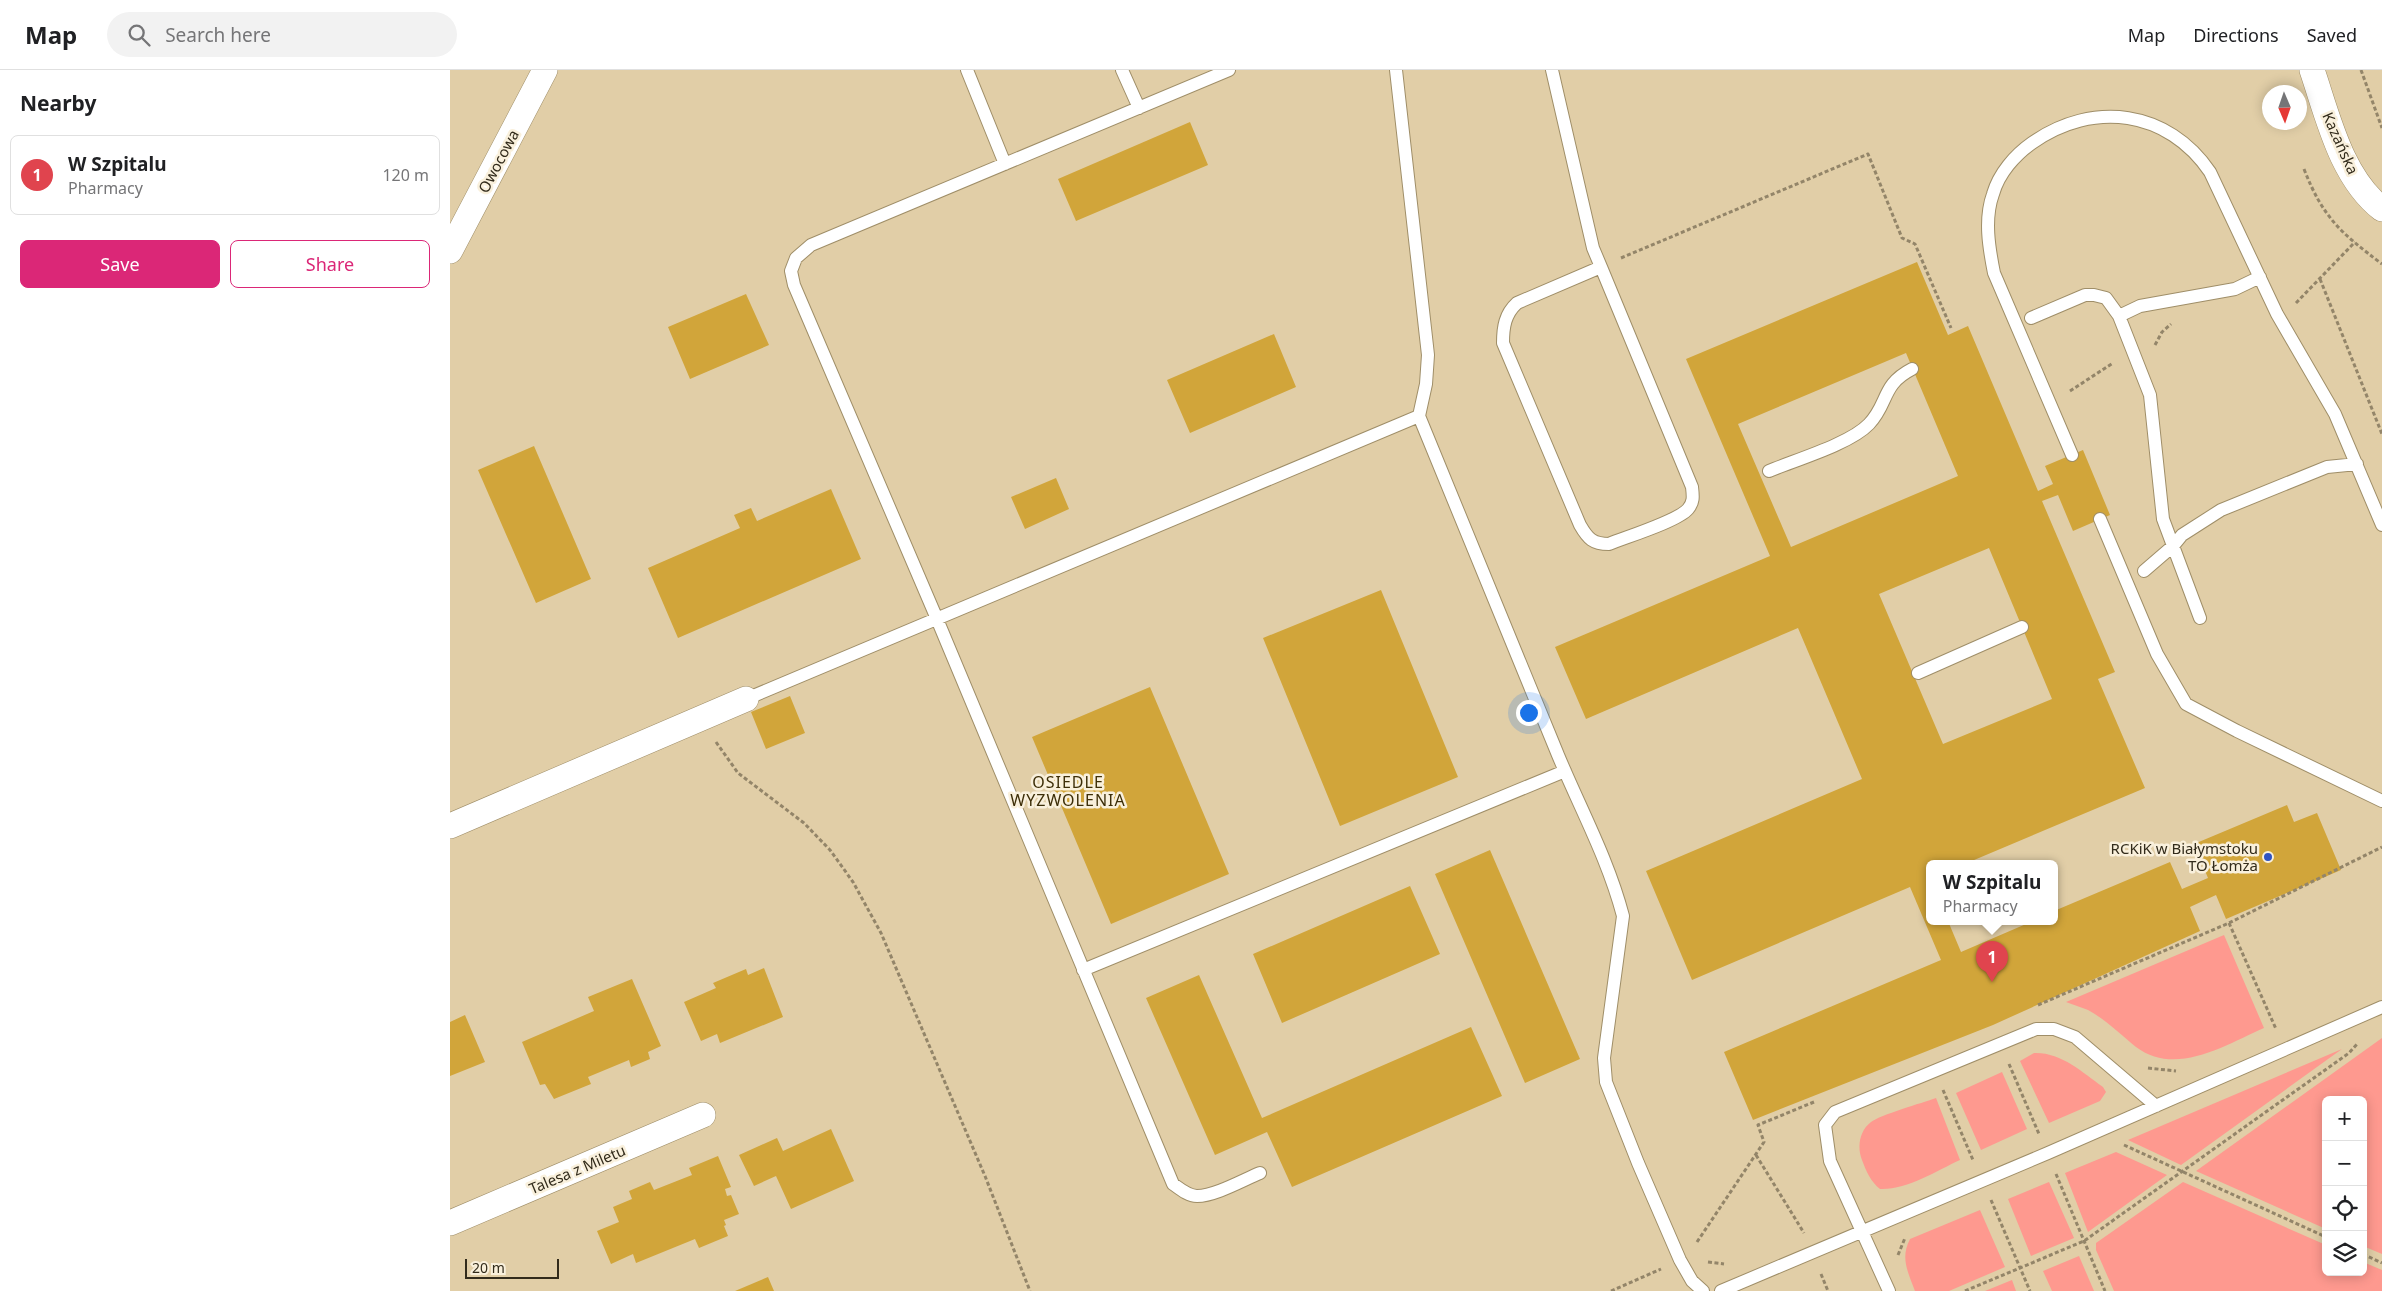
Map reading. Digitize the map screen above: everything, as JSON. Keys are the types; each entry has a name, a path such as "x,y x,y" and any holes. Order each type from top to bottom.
{"street":[{"name":"Owocowa","path":"450,251 546,70"},
{"name":"Kazańska","path":"2312,70 2331,125 2352,173 2363,190 2382,209"},
{"path":"450,826 746,700"},
{"name":"Talesa z Miletu","path":"450,1223 703,1115"}],"lane":[{"path":"967,70 1005,164"},
{"path":"1122,70 1139,108"},
{"path":"1229,70 811,245 796,258 791,271 794,285 824,360 937,619 1173,1184 1184,1193 1196,1196 1208,1194 1260,1173"},
{"path":"1396,70 1428,355 1426,384 1420,416 1564,771 1607,865 1623,916 1604,1058 1606,1082 1638,1163 1680,1260 1692,1281 1703,1291"},
{"path":"1552,70 1593,248 1601,266 1692,487 1694,499 1688,510 1677,517 1609,544 1598,544 1588,540 1580,525 1503,343 1503,329 1509,310 1517,303 1601,266"},
{"path":"2072,455 1994,273 1990,255 1988,225 1993,193 2011,162 2026,148 2042,136 2071,123 2120,116 2140,120 2172,133 2200,158 2210,172 2277,314 2335,414 2382,524"},
{"path":"2119,316 2140,306 2236,289 2260,277"},
{"path":"2031,318 2085,295 2094,294 2106,298 2119,316 2150,395 2163,518 2200,618"},
{"path":"1768,470 1853,436 1868,426 1879,413 1889,387 1899,376 1912,369"},
{"path":"746,700 1420,416"},
{"path":"2144,571 2173,546 2182,534 2221,510 2327,467 2357,464"},
{"path":"2100,519 2157,654 2186,704 2228,727 2382,801"},
{"path":"1918,673 2022,627"},
{"path":"1083,970 1564,771"},
{"path":"1722,1291 1864,1232 2382,1007"},
{"path":"1889,1291 1864,1232 1830,1161 1825,1125 1835,1112 2036,1029 2054,1029 2075,1037 2156,1106"}],"path":[{"path":"2361,70 2382,128"},
{"path":"1601,266 1868,154 1902,238 1915,244 1950,328"},
{"path":"2304,169 2315,197 2325,213 2355,242 2382,264"},
{"path":"2277,314 2298,302 2355,242"},
{"path":"2320,279 2382,434"},
{"path":"2070,391 2110,364 2156,344 2162,332 2176,321"},
{"path":"701,719 738,773 804,823 830,850 853,882 881,933 985,1176 1030,1291"},
{"path":"2229,924 2277,1032"},
{"path":"2040,1004 2048,1007"},
{"path":"1965,1291 2084,1241 2349,1053 2361,1039"},
{"path":"2142,1065 2167,1071 2183,1071"},
{"path":"1933,1091 1950,1084"},
{"path":"2115,1142 2322,1235"},
{"path":"1756,1155 1804,1234 1828,1291"},
{"path":"2367,1256 2382,1263"}],"shaded area":[{"path":"2224,935 2264,1028 2217,1049 2184,1059 2167,1059 2151,1055 2136,1047 2107,1022 2088,1010 2066,1002"},
{"path":"2382,1038 2382,1254 2367,1248 2367,1096 2322,1096 2322,1227 2196,1171"},
{"path":"2342,1049 2181,1165 2128,1140"},
{"path":"2034,1053 2062,1059 2103,1087 2106,1092 2100,1101 2049,1123 2020,1061"},
{"path":"2002,1072 2027,1129 1981,1150 1956,1093"},
{"path":"1936,1098 1960,1160 1911,1183 1880,1189 1869,1176 1860,1155 1859,1145 1864,1130 1876,1119"},
{"path":"2116,1152 2167,1175 2088,1232 2065,1173"},
{"path":"2049,1182 2074,1238 2031,1256 2008,1199"},
{"path":"2183,1182 2322,1243 2322,1276 2367,1276 2367,1264 2382,1270 2382,1291 2114,1291 2096,1250 2096,1243"},
{"path":"1980,1210 2005,1267 1949,1291 1915,1291 1905,1259 1910,1239"},
{"path":"2079,1256 2094,1291 2052,1291 2043,1271"},
{"path":"2012,1280 2016,1291 1985,1291"}],"building":[{"path":"1190,122 1208,165 1076,221 1058,179"},
{"path":"1917,262 1948,335 1968,326 2038,491 2053,484 2045,466 2083,450 2110,515 2073,531 2058,495 2042,501 2115,672 2098,679 2145,788 1974,860 1926,860 1926,925 1910,887 1692,980 1646,871 1862,779 1798,628 1586,719 1555,647 1770,556 1686,359","holes":["1906,353 1958,476 1791,547 1738,424","1989,548 2052,699 1943,744 1879,594"]},
{"path":"746,294 769,345 690,379 668,327"},
{"path":"1274,334 1296,387 1190,433 1167,380"},
{"path":"534,446 591,579 536,603 478,470"},
{"path":"1056,478 1069,509 1025,529 1011,497"},
{"path":"831,489 861,559 678,638 648,568 740,528 734,515 751,508 757,521"},
{"path":"1381,590 1458,777 1340,826 1263,638"},
{"path":"1150,687 1229,874 1111,924 1032,737"},
{"path":"790,696 805,733 766,749 751,712"},
{"path":"2287,805 2294,822 2317,813 2341,870 2226,919 2216,895 2190,907 2200,931 1993,1025 1753,1120 1724,1052 1941,960 1926,925 1950,925 1961,952 2024,925 2058,925 2058,909 2170,862 2182,889 2208,878 2194,844"},
{"path":"1490,850 1580,1059 1525,1083 1435,874"},
{"path":"1410,886 1440,954 1282,1023 1253,954"},
{"path":"764,968 783,1017 720,1043 717,1034 701,1041 684,1002 716,988 713,983 746,969 748,975"},
{"path":"1199,975 1262,1118 1471,1027 1502,1096 1292,1187 1267,1132 1215,1155 1146,998"},
{"path":"632,979 661,1046 648,1052 650,1059 631,1067 629,1060 588,1077 591,1084 554,1099 545,1084 540,1085 522,1042 594,1011 588,997"},
{"path":"465,1015 485,1062 450,1076 450,1022"},
{"path":"831,1129 854,1181 791,1209 776,1176 754,1186 739,1155 777,1138 783,1151"},
{"path":"718,1156 731,1187 725,1189 727,1196 731,1195 739,1214 724,1220 728,1236 699,1248 695,1239 636,1263 633,1254 611,1264 597,1231 619,1222 613,1207 632,1199 629,1191 650,1182 654,1190 692,1175 689,1168"},
{"path":"768,1277 774,1291 735,1291"}],"place":[{"name":"RCKiK w Białymstoku TO Łomża","path":"2268,857"},
{"name":"W Szpitalu","path":"1992,982"}],"district":[{"name":"OSIEDLE WYZWOLENIA","path":"1068,791"}]}
